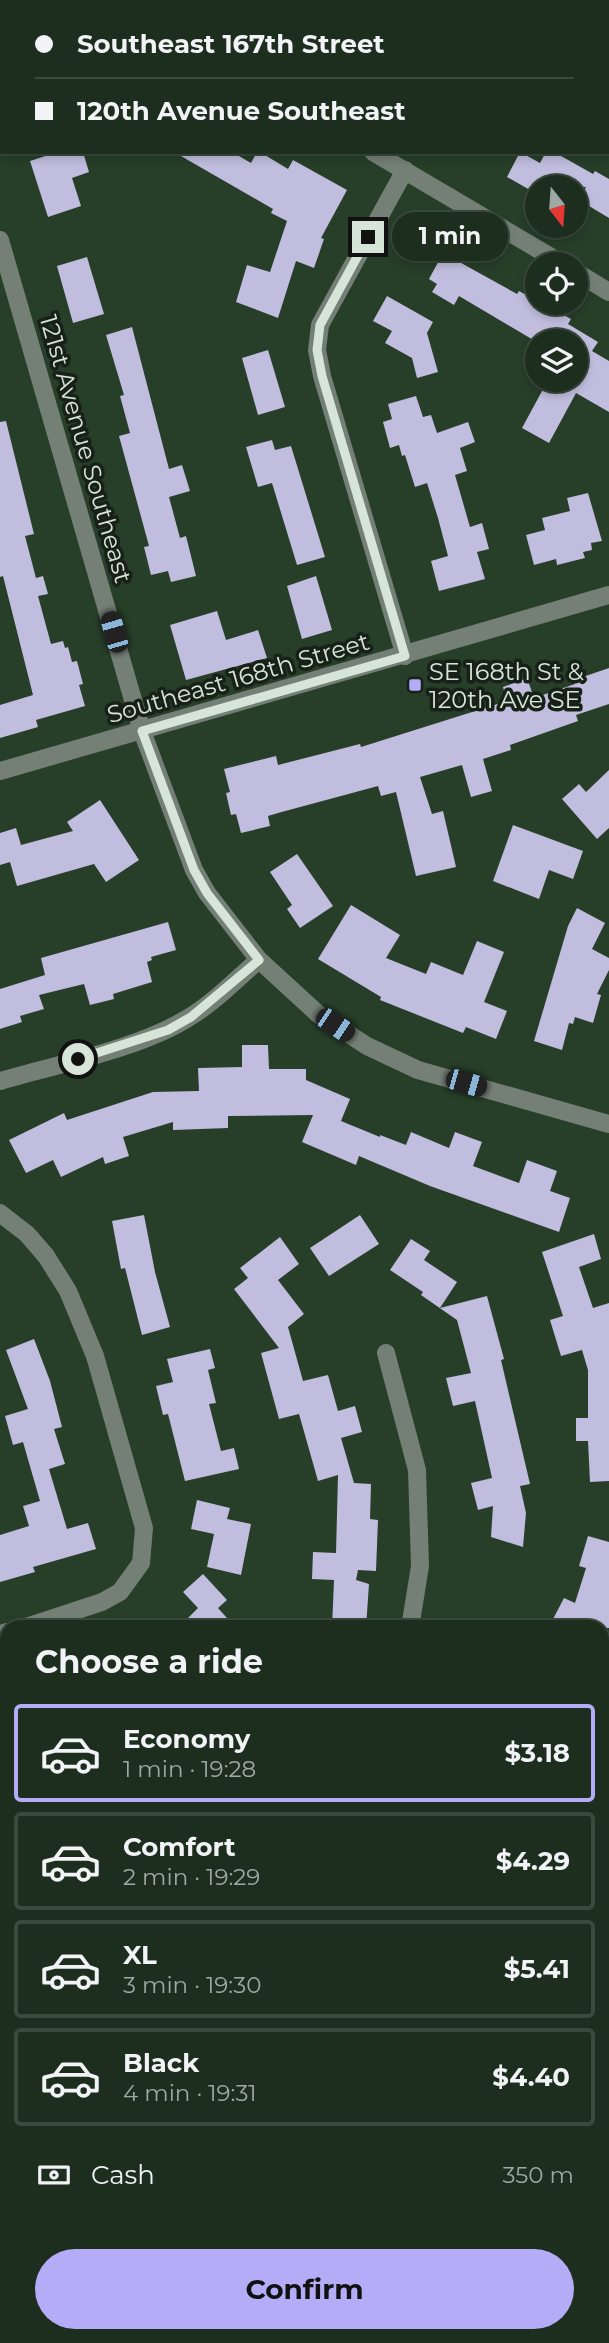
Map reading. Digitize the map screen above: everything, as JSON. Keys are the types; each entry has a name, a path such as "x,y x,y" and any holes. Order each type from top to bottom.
{"street":[{"path":"377,154 543,252"},
{"path":"405,170 320,325 317,350 322,376 405,656"},
{"name":"121st Avenue Southeast","path":"0,240 142,731 194,870 207,893 259,960 318,1014 367,1046 418,1070 609,1124"},
{"path":"588,279 609,292"},
{"name":"Southeast 168th Street","path":"0,771 609,595"},
{"path":"0,1081 168,1030 191,1017 259,960"},
{"path":"0,1213 27,1234 46,1256 68,1291 95,1356 144,1528 141,1563 120,1592 93,1606 48,1620"},
{"path":"386,1353 416,1470 420,1566 411,1620"}],"building":[{"path":"52,154 84,154 89,172 72,178 81,206 48,217 30,161"},
{"path":"177,154 235,154 251,163 256,154 263,154 288,169 293,160 347,190 321,238 324,239 314,268 296,261 278,318 236,302 247,265 270,272 287,221 271,213 273,209"},
{"path":"519,154 540,163 545,154 558,154 593,174 595,171 609,179 609,218 588,205 588,175 525,175 525,187 507,177"},
{"path":"443,253 517,294 519,291 525,294 525,315 564,315 571,319 568,324 576,329 525,329 525,335 459,296 454,305 432,292 437,284 429,279"},
{"path":"87,257 104,314 73,323 57,266"},
{"path":"387,296 433,322 427,333 438,372 417,378 412,358 385,343 392,331 373,321"},
{"path":"132,327 169,469 182,465 190,491 169,497 180,538 186,536 196,576 171,582 168,571 151,575 144,547 149,546 119,436 130,433 120,396 124,395 106,335"},
{"path":"588,336 598,342 592,351 609,361 609,412 576,393 549,443 522,428 542,392 588,392"},
{"path":"268,350 285,407 258,415 242,358"},
{"path":"416,396 423,417 431,415 437,433 468,422 475,442 460,448 467,471 455,475 470,527 482,523 489,549 477,552 485,579 439,591 431,561 448,556 427,483 415,487 399,445 390,448 383,422 392,419 388,404"},
{"path":"6,421 34,534 25,536 36,578 43,576 48,594 38,596 51,644 63,641 65,648 68,647 72,662 77,661 83,684 79,685 85,706 36,720 38,727 0,738 0,705 33,695 3,576 0,577 0,422"},
{"path":"272,440 275,450 291,446 325,557 297,565 272,483 258,487 246,447"},
{"path":"588,493 602,541 591,543 592,550 583,552 585,558 557,565 556,559 534,565 526,535 545,530 542,518 570,511 567,498"},
{"path":"316,576 332,630 302,639 287,586"},
{"path":"217,611 226,640 258,630 267,658 186,680 170,625"},
{"path":"609,668 609,704 576,715 578,721 510,745 511,750 483,759 492,791 471,797 462,765 420,777 432,814 443,811 456,867 416,876 396,792 381,796 378,786 268,816 270,826 241,833 236,814 231,815 226,793 230,792 224,769 276,756 278,765 360,744 361,747 507,701 503,687 527,678 534,698 575,684 574,680"},
{"path":"609,770 609,828 597,839 562,799 579,784 586,792"},
{"path":"100,800 139,860 106,882 94,864 17,886 10,862 0,865 0,833 16,828 21,845 73,831 67,822"},
{"path":"513,825 583,851 573,879 549,870 539,899 493,881"},
{"path":"297,854 333,906 300,928 287,909 292,905 270,872"},
{"path":"351,905 400,935 386,958 426,974 431,962 463,975 477,941 504,952 484,1002 507,1011 496,1039 466,1027 463,1033 380,1000 381,997 318,959"},
{"path":"577,908 605,923 592,949 609,958 609,970 597,994 601,995 593,1023 575,1017 573,1024 569,1023 562,1050 534,1041 568,926"},
{"path":"168,922 176,950 151,957 152,960 147,962 152,982 113,994 114,999 90,1005 84,984 39,995 44,1009 20,1016 22,1022 0,1029 0,989 45,975 41,958"},
{"path":"242,1045 268,1045 269,1069 306,1069 306,1080 350,1099 341,1121 380,1137 406,1145 411,1132 449,1148 455,1132 482,1142 473,1166 519,1183 527,1160 557,1171 550,1191 570,1198 559,1232 430,1186 359,1156 356,1165 302,1142 313,1115 228,1116 228,1128 173,1130 173,1122 123,1137 129,1156 105,1164 103,1157 61,1177 53,1160 26,1173 9,1140 64,1113 67,1120 153,1092 199,1091 198,1068 242,1067"},
{"path":"144,1215 155,1272 170,1327 142,1335 125,1268 121,1269 112,1221"},
{"path":"360,1215 379,1244 329,1276 310,1248"},
{"path":"594,1234 601,1259 579,1267 593,1308 609,1303 609,1481 590,1482 588,1441 576,1441 576,1418 588,1418 588,1370 582,1350 561,1356 550,1320 563,1316 542,1252"},
{"path":"280,1237 299,1264 278,1280 304,1314 288,1327 303,1381 328,1375 338,1411 355,1406 362,1432 341,1438 354,1483 371,1484 370,1519 378,1520 376,1571 358,1570 356,1580 369,1584 367,1620 332,1620 334,1580 312,1579 313,1552 336,1553 338,1475 318,1481 299,1414 279,1419 261,1353 279,1348 234,1289 248,1278 240,1268"},
{"path":"411,1239 430,1251 424,1260 457,1282 440,1308 487,1296 504,1359 501,1360 530,1484 520,1486 526,1513 523,1547 491,1537 493,1506 478,1510 471,1483 492,1478 475,1401 453,1406 446,1378 471,1373 457,1320 421,1295 423,1292 390,1270"},
{"path":"34,1339 50,1381 62,1427 54,1429 65,1464 49,1469 67,1529 88,1523 96,1549 33,1567 35,1572 0,1582 0,1535 29,1526 23,1506 40,1501 23,1442 13,1445 5,1416 28,1409 6,1350"},
{"path":"210,1349 215,1368 208,1370 216,1403 209,1404 221,1451 234,1448 239,1469 185,1481 168,1414 163,1415 156,1386 173,1382 167,1359"},
{"path":"197,1500 230,1508 227,1519 251,1524 241,1575 207,1567 214,1534 191,1529"},
{"path":"588,1536 609,1542 609,1620 553,1620 564,1598 575,1603 586,1568 579,1566"},
{"path":"203,1574 227,1600 218,1608 229,1620 186,1620 198,1608 183,1592"}],"place":[{"name":"SE 168th St & 120th Ave SE","path":"415,685"}],"route":[{"path":"78,1059 168,1030 191,1017 259,960 207,893 194,870 142,731 405,656 322,376 317,350 320,325 368,237"}]}
